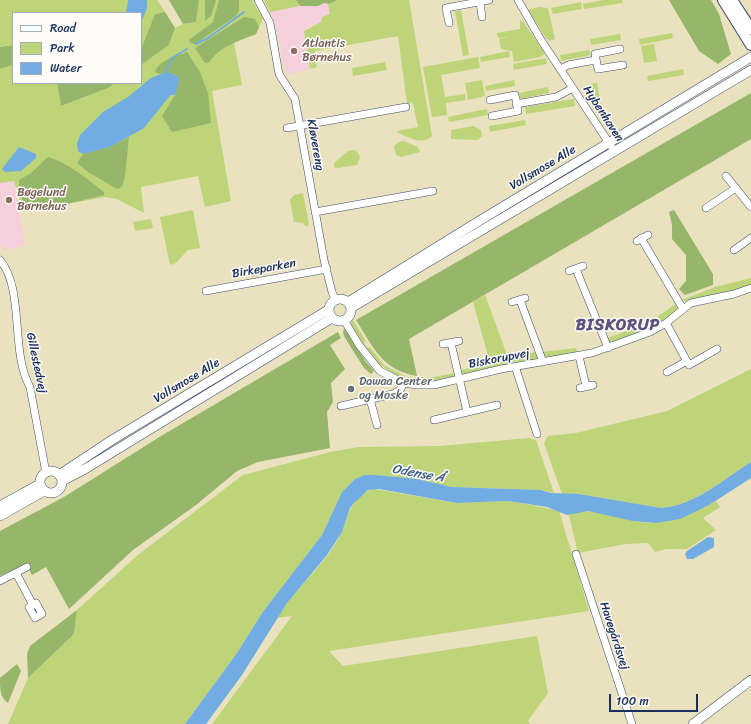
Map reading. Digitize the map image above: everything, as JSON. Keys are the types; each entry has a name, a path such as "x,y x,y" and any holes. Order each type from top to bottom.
{"main road":[{"path":"723,0 751,46"},
{"path":"732,0 751,29"}],"street":[{"name":"Kløvereng","path":"258,0 270,23 279,74 295,99 315,212 332,292 335,299"},
{"path":"449,23 446,8 452,3 480,2 489,0"},
{"name":"Hybenhaven","path":"518,0 615,152"},
{"path":"480,2 482,17"},
{"path":"561,69 568,65 596,60 595,54 620,49"},
{"name":"Vollsmose Alle","path":"350,305 609,142 751,57"},
{"name":"Hybenhaven","path":"596,60 598,69 623,64"},
{"name":"Vollsmose Alle","path":"350,305 615,152 751,70"},
{"name":"Hybenhaven","path":"516,104 556,97 573,88"},
{"path":"490,100 515,96 518,111 492,116"},
{"path":"287,128 406,107"},
{"path":"726,176 751,207"},
{"path":"706,208 736,188"},
{"path":"315,212 433,191"},
{"path":"642,238 683,309"},
{"path":"734,250 751,238"},
{"name":"Gillestedvej","path":"0,260 11,283 18,344 25,378 30,387 46,472"},
{"name":"Birkeparken","path":"206,291 327,269"},
{"path":"576,269 608,348"},
{"name":"Biskorupvej","path":"344,320 359,345 380,371 404,383 417,385 434,384 515,366 579,356 608,348 650,332 666,323 691,304 734,294 751,288"},
{"path":"342,298 350,305 350,314 344,320 338,321 330,314 330,304 335,299 342,298"},
{"name":"Biskorupvej","path":"512,302 523,299 543,362"},
{"name":"Vollsmose Alle","path":"60,478 112,440 330,314"},
{"path":"666,323 689,365 717,349"},
{"name":"Biskorupvej","path":"443,344 455,342 459,379 467,412"},
{"path":"579,356 586,386"},
{"path":"667,372 687,361"},
{"path":"515,366 537,434"},
{"path":"341,406 393,394 400,390 404,383"},
{"path":"370,399 377,425"},
{"path":"434,420 497,405"},
{"path":"46,472 53,472 60,478 61,488 55,493 48,493 42,488 42,476 46,472"},
{"path":"0,506 42,488"},
{"path":"0,516 42,488"},
{"name":"Havegårdsvej","path":"576,554 632,724"},
{"path":"0,581 27,567"},
{"path":"16,573 33,605"},
{"path":"693,724 751,680"}],"shaded area":[{"name":"Atlantis Børnehus","path":"324,3 328,4 330,14 321,22 307,28 304,34 310,69 286,75 275,23 270,12 300,6 318,6"},
{"name":"Bøgelund Børnehus","path":"14,181 25,246 2,250 0,241 0,183"}],"green space":[{"path":"0,0 157,0 165,12 155,14 142,46 142,12 12,12 12,45 0,47"},
{"path":"169,0 199,0 196,22 183,24"},
{"path":"199,0 252,0 263,18 256,34 234,43 242,85 212,91 231,201 205,207 198,176 141,187 144,213 117,199 105,197 23,212 14,181 0,183 0,69 12,65 12,84 57,84 61,106 108,88 114,84 142,84 142,64 169,45 175,28 183,24 196,22"},
{"path":"205,0 216,0 211,16 205,21"},
{"path":"219,0 239,0 239,11 236,16 195,44 190,43 189,40 213,22"},
{"path":"264,0 296,0 300,6 270,12"},
{"path":"296,0 337,0 329,4 324,3 318,6 300,6"},
{"path":"337,0 409,0 432,136 428,139 415,140 398,133 397,131 418,127 413,103 407,104 398,36 315,51 317,67 310,69 304,31 321,22 322,17 330,14 328,4"},
{"path":"603,0 622,0 623,3 584,9 583,4"},
{"path":"669,0 711,0 719,14 731,54 718,64 699,51"},
{"path":"581,2 582,9 553,14 551,8"},
{"path":"539,7 548,8 555,39 550,41 546,38 528,10"},
{"path":"461,10 469,55 463,56 455,11"},
{"path":"165,12 175,28 169,45 142,64 142,46 155,14"},
{"path":"244,17 255,19 259,27 256,34 224,48 218,52 210,62 205,63 195,48"},
{"path":"520,21 523,21 545,54 540,57 514,62 512,51 501,49 499,39 508,37 498,38 497,33 520,29"},
{"path":"672,33 673,38 640,45 639,39"},
{"path":"620,34 621,40 591,45 590,39"},
{"path":"654,44 657,61 644,63 641,46"},
{"path":"12,45 12,65 0,69 0,47"},
{"path":"589,50 591,55 561,61 560,55"},
{"path":"509,51 510,57 481,62 480,57"},
{"path":"187,52 200,72 208,93 211,123 172,132 162,116 175,95 178,76 155,72 164,62"},
{"path":"478,57 480,68 441,75 445,97 465,94 466,100 446,103 447,115 432,117 423,67"},
{"path":"546,58 547,64 514,70 513,64"},
{"path":"385,62 387,70 353,76 352,68"},
{"path":"683,69 684,75 648,81 647,76"},
{"path":"482,80 485,96 468,100 465,83"},
{"path":"514,80 515,86 486,91 485,86"},
{"path":"597,83 602,113 596,113 591,84"},
{"path":"57,84 114,84 108,88 61,106"},
{"path":"548,87 549,93 520,99 519,93"},
{"path":"751,93 751,139 409,339 417,376 395,369 387,363 374,348 356,320"},
{"path":"574,99 575,106 526,114 525,107"},
{"path":"487,109 488,115 449,122 448,117"},
{"path":"525,120 526,125 490,132 489,126"},
{"path":"473,126 481,130 482,136 478,140 451,139 451,130"},
{"path":"129,137 125,176 122,187 117,189 88,172 77,163 83,154 110,147"},
{"path":"404,141 418,147 420,152 401,157 396,155 394,146 399,142"},
{"path":"354,150 360,157 357,165 337,168 334,167 334,163 348,151"},
{"path":"48,157 63,163 78,172 104,192 104,195 51,207 24,207 19,188 19,180 31,173"},
{"path":"303,193 309,224 306,227 303,223 294,222 290,200 294,195"},
{"path":"193,210 200,248 188,250 176,263 170,265 160,217"},
{"path":"674,210 713,274 713,285 685,295 679,289 686,281 686,255 672,239 672,225 669,212"},
{"path":"151,219 153,228 135,231 133,222"},
{"path":"751,278 751,285 743,288 687,302 682,300 715,287"},
{"path":"485,295 507,355 489,359 473,302"},
{"path":"677,303 679,309 657,326 615,343 610,343 608,338 650,322"},
{"path":"353,320 366,341 364,343 367,348 370,347 384,365 405,376 404,380 386,369 374,358 363,344 352,326 351,322"},
{"path":"344,328 366,362 374,371 371,374 364,368 345,338 343,333"},
{"path":"338,332 341,338 330,345 345,369 331,383 333,402 327,412 330,448 258,462 237,471 196,505 133,550 69,609 46,567 32,575 26,564 0,576 0,531 64,497 161,436"},
{"path":"576,348 578,354 547,359 544,357 542,352"},
{"path":"536,352 538,358 537,360 514,364 512,356"},
{"path":"511,356 511,364 463,375 460,373 460,371 487,361"},
{"path":"751,369 751,462 708,491 685,502 661,508 579,494 562,494 544,443 548,436 576,433 667,411"},
{"path":"455,373 454,378 442,380 406,380 407,377 434,377"},
{"path":"529,438 536,440 554,493 541,490 451,487 417,479 376,475 355,479 342,492 322,535 262,613 237,653 185,724 8,724 28,678 74,634 77,610 139,554 243,475 330,452 359,447 441,446"},
{"path":"374,489 457,503 507,501 559,511 589,611 329,651 343,666 537,636 548,693 528,721 530,724 212,724 292,616 277,618 284,607 320,565 336,543 356,500 361,495"},
{"path":"716,501 720,507 703,518 716,530 687,549 666,549 655,552 648,543 625,544 578,553 569,515 590,511 653,523 681,516"},
{"path":"77,610 74,634 28,678 27,654 30,646"},
{"path":"17,664 21,671 8,703 2,696 0,689 0,678"}],"water":[{"path":"128,0 147,0 147,8 142,20 142,12 126,12"},
{"path":"166,72 178,76 179,81 175,95 171,95 168,98 144,128 110,147 83,154 78,151 77,144 80,135 103,112 128,97 151,78"},
{"path":"19,147 36,154 36,158 21,171 5,172 2,169"},
{"path":"751,462 751,478 709,505 680,519 656,523 633,521 588,511 567,515 547,507 507,501 457,503 379,489 368,490 350,508 342,532 327,555 287,603 242,675 206,724 185,724 237,653 262,613 322,535 342,492 355,479 365,475 376,475 417,479 451,487 541,490 551,493 579,494 661,508 673,506 697,497"},
{"path":"708,537 714,538 714,547 693,559 687,559 685,554 687,551"}],"waterway":[{"path":"196,44 208,38 244,12"},
{"path":"166,72 172,58 187,49"}],"place":[{"name":"Atlantis Børnehus","path":"294,51"},
{"name":"Bøgelund Børnehus","path":"9,200"},
{"name":"Dawaa Center og Moske","path":"351,389"}],"district":[{"name":"BISKORUP","path":"618,326"}],"water label":[{"name":"Odense Å","path":"418,474"}]}
